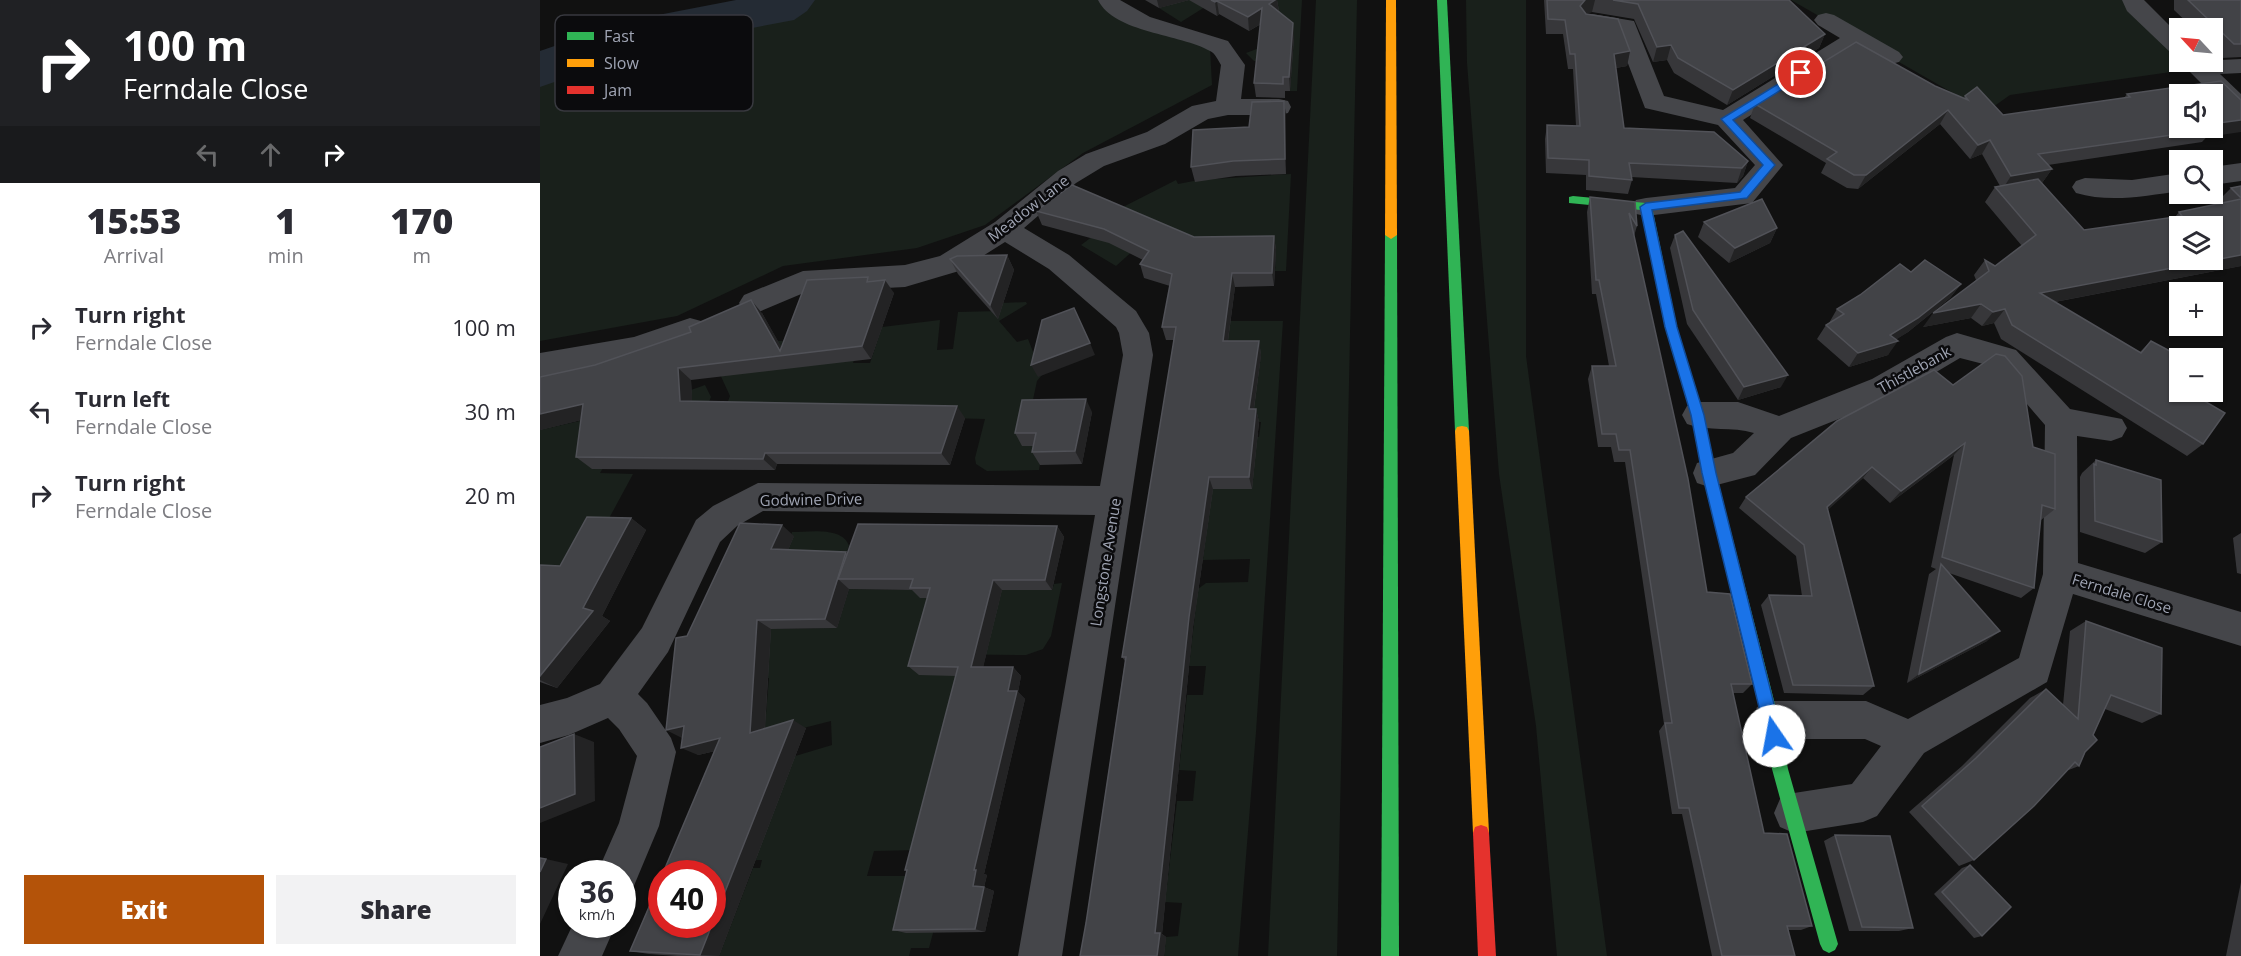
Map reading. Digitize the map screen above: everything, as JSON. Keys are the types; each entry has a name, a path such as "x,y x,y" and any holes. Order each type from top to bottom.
{"main road":[{"path":"1390,956 1391,0"},
{"path":"1442,0 1487,956"},
{"path":"1573,200 1646,207 1671,327 1698,415 1709,473 1771,720 1780,769 1829,944"}],"street":[{"path":"1109,0 1111,4 1142,22 1220,46 1233,65 1228,107"},
{"path":"2133,0 2135,6 2169,39"},
{"path":"1826,20 1891,57"},
{"path":"1592,21 1626,26 1654,102 1727,119 1770,165 1743,196 1646,207"},
{"path":"1727,119 1857,38"},
{"path":"2223,66 2241,66"},
{"path":"2202,72 2241,108"},
{"name":"Meadow Lane","path":"754,303 803,282 905,276 949,264 1005,229 1067,177 1095,160 1156,138 1201,112 1228,107 1280,107"},
{"path":"2223,174 2241,172"},
{"path":"2085,187 2132,189 2169,184"},
{"path":"2132,189 2149,212"},
{"name":"Longstone Avenue","path":"1005,229 1059,262 1126,319 1134,333 1138,355 1040,956"},
{"path":"540,365 609,356 648,346 690,329"},
{"name":"Thistlebank","path":"1780,429 1882,388 1957,345 2005,358 2061,421"},
{"path":"1698,415 1738,415 1780,429 1743,465 1709,473"},
{"path":"2061,574 2061,421 2110,428"},
{"name":"Godwine Drive","path":"613,697 655,640 708,531 725,516 758,497 1116,501"},
{"name":"Ferndale Close","path":"1794,813 1863,802 1910,739 2034,669 2061,574 2241,629"},
{"path":"540,724 569,716 613,697 633,716 657,752 639,826 624,860"},
{"path":"1771,720 1866,720 1910,739"},
{"path":"580,956 588,938"}],"shaded area":[{"path":"789,0 1102,0 1210,48 1212,85 1083,153 985,225 917,248 783,266 677,316 540,341 540,70 555,65 555,111 753,111 753,15 741,15 775,9"},
{"path":"1173,0 1216,0 1181,22 1159,8 1170,5"},
{"path":"1254,0 1302,0 1297,91 1290,91 1292,61 1254,61 1246,53 1270,44"},
{"path":"1316,0 1357,0 1337,956 1268,956"},
{"path":"1466,0 1526,0 1526,356 1607,956 1557,956 1536,726 1499,474 1467,63"},
{"path":"1791,0 2133,0 2169,38 2169,72 2171,72 2010,95 1986,112"},
{"path":"1291,174 1286,271 1275,271 1276,250 1154,232 1116,266 1081,245 1112,222 1123,207 1176,180 1178,184 1199,180"},
{"path":"1026,302 1027,304 999,321 1017,342 1028,339 1042,375 1037,381 1023,446 1043,446 1039,470 987,471 976,464 975,458 985,419 911,417 720,422 730,396 718,370 778,341 783,341 778,358 863,334 853,363 870,363 882,327 940,320 937,350 953,349 958,312 999,311 1002,303"},
{"path":"1230,321 1283,321 1256,732 1238,956 1164,956 1166,937 1178,936 1182,903 1165,902 1177,801 1193,801 1196,771 1179,770 1187,695 1203,695 1206,666 1189,666 1198,589 1206,583 1248,582 1250,559 1203,560 1212,489 1252,488 1219,437 1259,437 1261,422 1218,422 1257,380 1261,355 1226,354"},
{"path":"705,385 711,397 700,423 609,457 600,473 633,474 580,572 540,576 540,430 597,417 617,416"},
{"path":"792,532 833,533 840,535 849,546 828,596 784,560"},
{"path":"1062,583 1051,636 1043,649 1026,655 924,654 968,676 918,850 874,851 867,876 919,876 933,933 929,948 911,948 909,956 719,956 753,868 760,868 762,860 756,860 762,766 832,745 831,721 764,738 769,678 762,679 765,629 837,628 849,589 923,590 959,598 999,602 1002,590 1052,590 1054,584"}],"building":[{"path":"1211,0 1275,0 1269,4 1293,23 1289,77 1283,77 1283,84 1254,83 1262,8 1248,17"},
{"path":"1547,0 1585,0 1580,6 1586,14 1618,19 1630,51 1614,54 1624,128 1714,132 1748,161 1742,168 1629,163 1632,180 1589,176 1589,160 1548,158 1547,125 1580,126 1575,54 1570,54 1565,20 1548,19"},
{"path":"1613,0 1789,0 1825,34 1733,90 1678,58 1671,45 1657,47 1638,4"},
{"path":"2188,0 2241,0 2241,44 2234,44 2223,33 2223,18 2207,18"},
{"path":"1856,42 1935,86 1968,100 1965,96 1977,87 2003,115 2130,97 2127,94 2169,88 2169,135 2038,154 2052,169 2011,176 1990,140 1978,145 1948,110 1866,175 1854,175 1827,159 1837,152 1755,104"},
{"path":"2221,81 2241,100 2241,120 2223,122 2223,84 2199,84"},
{"path":"1284,101 1285,159 1233,161 1191,167 1193,130 1249,127 1252,102"},
{"path":"2038,179 2084,230 2169,218 2169,269 2040,293 2141,353 2151,341 2169,351 2169,402 2206,402 2225,413 2203,444 2012,325 2005,309 1993,312 1981,304 1933,313 1989,271 1985,260 1995,266 2036,235 1995,187"},
{"path":"1072,185 1194,237 1274,236 1272,273 1232,273 1223,341 1259,341 1249,409 1256,409 1249,477 1209,477 1189,617 1155,933 1160,933 1157,956 1080,956 1126,657 1122,657 1176,327 1162,327 1172,274 1140,264 1149,251 1104,229 1036,211"},
{"path":"2241,186 2241,198 2231,188"},
{"path":"1590,197 1635,202 1637,226 1629,213 1688,479 1707,592 1730,594 1752,684 1731,684 1764,833 1787,834 1812,926 1787,926 1795,956 1722,956 1689,808 1679,808 1665,723 1672,723 1630,450 1619,450 1616,434 1602,434 1592,366 1616,366 1599,280 1596,280"},
{"path":"1762,199 1777,228 1735,248 1704,222"},
{"path":"2241,199 2241,255 2223,258 2223,216 2182,216 2179,212"},
{"path":"1683,231 1788,375 1744,387 1693,310 1675,235"},
{"path":"1007,255 990,305 950,259 957,256"},
{"path":"1925,260 1961,284 1918,318 1890,335 1898,341 1858,353 1826,325 1844,314 1837,309 1860,295 1900,264 1911,272"},
{"path":"868,277 867,282 885,280 862,346 678,368 680,401 957,406 941,453 765,453 763,459 576,457 583,404 540,414 540,377 595,365 691,332 689,327 751,300 780,351 807,280"},
{"path":"1074,308 1090,343 1031,365 1042,320"},
{"path":"1996,354 2005,356 2022,376 2033,447 2055,454 2055,509 2042,505 2034,588 1942,557 1965,443 1901,491 1872,467 1827,507 1874,686 1793,685 1769,595 1812,596 1804,545 1746,497 1837,421 1934,370 1953,385"},
{"path":"1086,399 1075,451 1032,452 1036,433 1015,433 1022,400"},
{"path":"2096,460 2161,480 2162,542 2095,521 2094,464 2096,465"},
{"path":"587,517 631,518 583,608 593,611 540,676 540,565 560,566"},
{"path":"740,523 782,525 771,549 846,552 825,619 757,620 750,733 793,720 726,889 726,860 668,860 720,738 681,748 684,726 666,730 676,638 687,636"},
{"path":"858,524 1057,526 1045,580 993,580 971,667 1013,667 1008,691 1017,691 974,870 976,870 973,886 984,887 975,929 893,930 907,870 905,870 958,667 908,666 930,588 910,588 913,579 838,579"},
{"path":"1941,564 2000,631 1919,674"},
{"path":"2086,621 2162,648 2161,714 2111,695 2093,735 2097,740 2085,752 2079,766 2075,762 2034,806 1974,860 1922,806 1976,758 2046,689 2078,719"},
{"path":"574,734 575,794 540,808 540,747"},
{"path":"1835,835 1890,836 1913,928 1862,927"},
{"path":"540,858 546,859 540,872"},
{"path":"1970,865 2011,907 1982,936 1942,892"},
{"path":"648,909 648,938 707,938 700,955 630,951"}],"waterway":[{"path":"741,15 775,9 789,0"},
{"path":"540,70 555,65"}],"traffic: fast":[{"path":"1442,0 1462,431"},
{"path":"1573,200 1646,207 1671,327 1698,415 1709,473 1771,720 1780,769 1829,944"},
{"path":"1390,956 1391,235"}],"traffic: slow":[{"path":"1391,0 1391,235"},
{"path":"1462,431 1481,833"}],"traffic: jam":[{"path":"1481,833 1487,956"}],"route":[{"path":"1774,736 1709,473 1698,415 1671,327 1646,207 1743,196 1770,165 1727,119 1801,73"}]}
